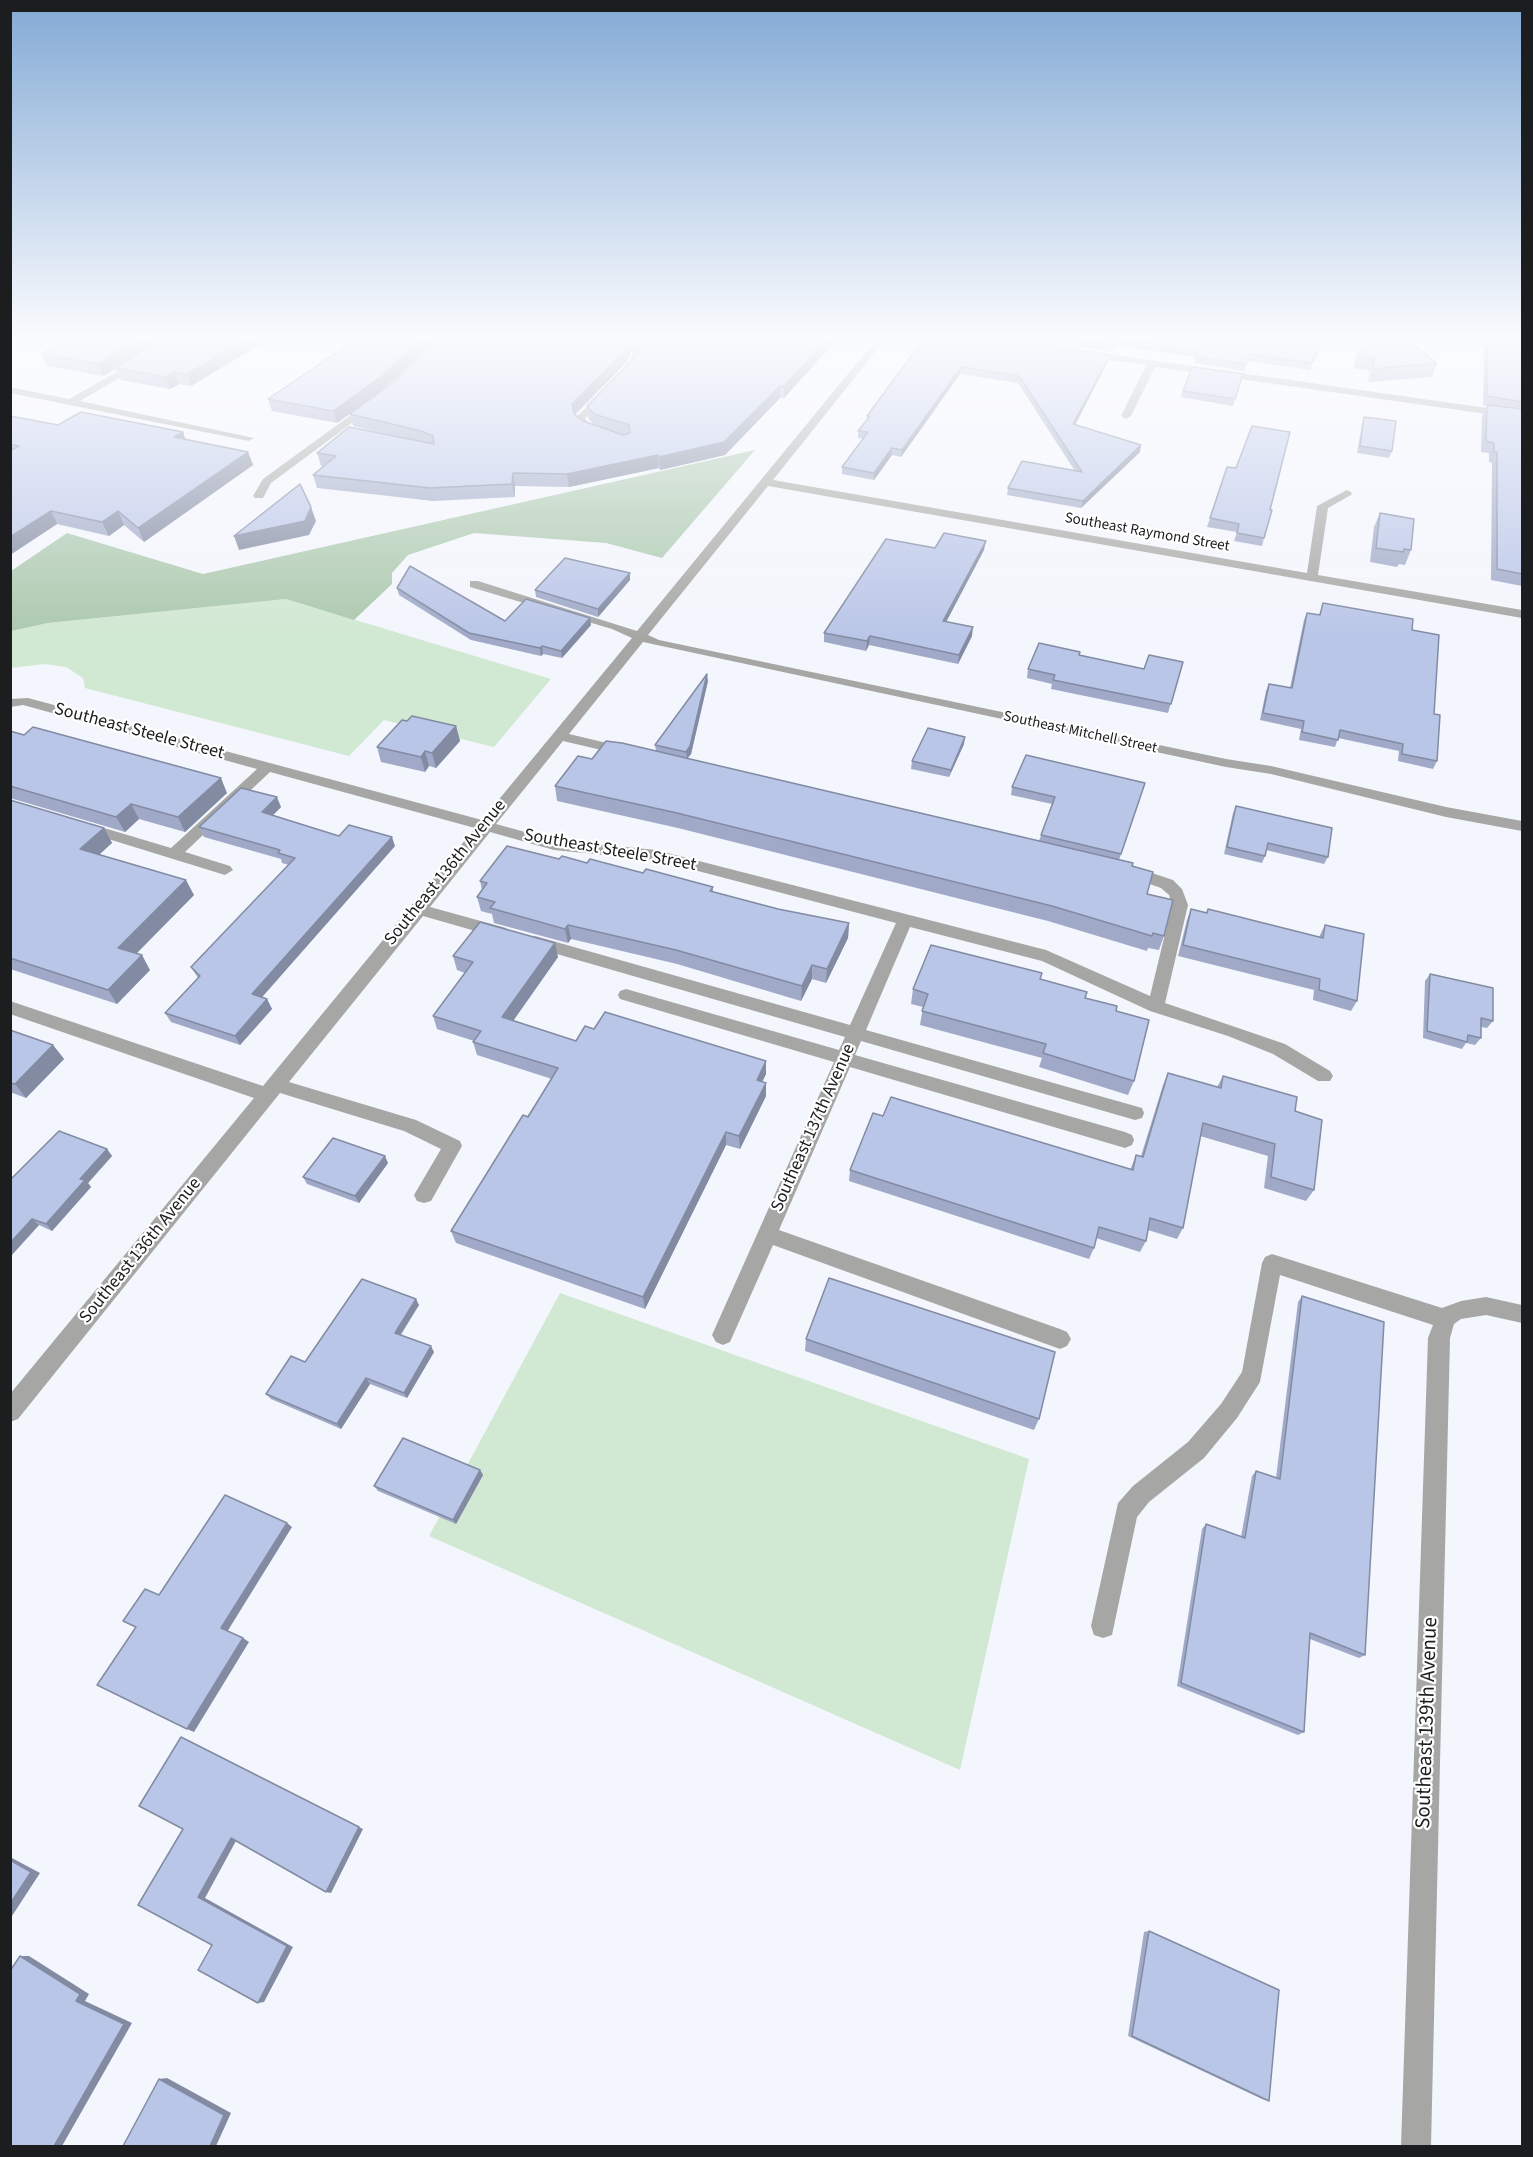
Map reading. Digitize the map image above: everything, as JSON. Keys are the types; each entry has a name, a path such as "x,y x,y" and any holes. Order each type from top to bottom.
{"street":[{"path":"242,437 249,438"},
{"path":"259,496 267,481 330,437"},
{"name":"Southeast 136th Avenue","path":"12,1406 272,1090 802,437"},
{"name":"Southeast Raymond Street","path":"765,482 1522,614"},
{"path":"1312,577 1323,506 1347,493"},
{"name":"Southeast Mitchell Street","path":"474,584 616,626 655,643 1226,764 1283,773 1446,812 1522,826"},
{"name":"Southeast Steele Street","path":"17,702 554,845 656,855 1046,956 1156,1006 1234,1031 1279,1049 1324,1076"},
{"path":"558,736 639,755"},
{"path":"174,855 267,767"},
{"path":"65,821 225,870"},
{"path":"1116,868 1150,876 1167,884 1176,893 1180,905 1156,1006"},
{"path":"418,909 1134,1113"},
{"name":"Southeast 137th Avenue","path":"723,1335 905,920"},
{"path":"626,995 1125,1140"},
{"path":"10,1007 272,1090 409,1125 453,1146 424,1195"},
{"path":"767,1234 1060,1339"},
{"path":"1104,1626 1126,1511 1141,1494 1196,1450 1229,1411 1252,1375 1272,1263 1453,1314 1486,1306 1522,1314"},
{"name":"Southeast 139th Avenue","path":"1416,2146 1439,1338 1453,1314"}],"green space":[{"path":"755,450 662,558 606,543 474,533 408,555 392,573 392,584 354,620 286,599 48,623 11,631 11,571 67,533 203,574"},
{"path":"286,599 551,679 494,747 384,720 349,756 85,688 83,678 66,667 45,664 11,668 10,631 48,623"},
{"path":"560,1293 1029,1459 960,1770 429,1536"}],"building":[{"path":"10,437 175,437 248,452 138,528 118,511 102,522 51,511 10,537 10,451 19,446 10,444"},
{"path":"337,437 397,437 434,444 433,437 729,437 724,442 659,457 658,455 567,474 513,473 512,484 430,488 313,475 336,456 317,453"},
{"path":"865,437 911,437 902,450 892,448 874,473 842,467"},
{"path":"1059,437 1114,437 1141,445 1083,501 1008,488 1022,461 1082,472"},
{"path":"1248,437 1289,437 1264,538 1237,533 1239,524 1210,518 1227,467 1236,468"},
{"path":"1361,437 1394,437 1392,451 1360,446"},
{"path":"1486,437 1522,437 1522,574 1497,569 1497,452 1494,452 1494,443 1486,441"},
{"path":"300,484 311,507 305,521 234,536"},
{"path":"1380,513 1414,519 1411,550 1404,549 1403,552 1376,548"},
{"path":"944,533 986,541 943,621 973,627 959,655 870,636 867,641 824,633 886,539 935,548"},
{"path":"565,558 630,573 598,609 535,590"},
{"path":"410,566 505,621 526,599 590,618 561,651 469,633 397,588"},
{"path":"1323,603 1413,619 1412,630 1439,635 1434,714 1440,715 1437,761 1402,754 1403,744 1340,730 1338,740 1302,732 1304,721 1263,713 1269,684 1292,688 1307,613 1320,615"},
{"path":"1039,643 1080,652 1079,655 1144,669 1149,655 1183,662 1171,704 1053,680 1055,675 1028,669"},
{"path":"707,674 690,746 686,752 655,745"},
{"path":"412,716 456,726 432,753 425,751 421,757 377,747 402,720 407,721"},
{"path":"33,727 221,778 178,817 131,804 116,817 10,786 10,731 24,735"},
{"path":"928,728 965,737 951,770 912,761"},
{"path":"606,741 1133,863 1132,866 1153,872 1147,894 1173,900 1164,936 1153,933 1152,936 1052,906 677,813 555,786 578,756 592,759"},
{"path":"1026,755 1145,783 1121,854 1041,835 1055,797 1012,787"},
{"path":"241,788 277,797 262,812 339,836 349,825 392,837 252,994 267,999 235,1036 165,1013 200,976 191,967 295,858 278,853 280,850 199,827"},
{"path":"10,800 104,828 80,849 186,880 118,948 142,955 108,990 10,958"},
{"path":"1236,806 1332,828 1328,857 1268,843 1265,856 1227,847"},
{"path":"507,846 559,859 562,856 587,863 590,859 643,873 646,869 713,887 710,891 778,909 849,923 827,969 812,965 802,986 676,950 568,925 565,929 490,908 495,902 477,897 487,883 480,881"},
{"path":"1191,909 1207,913 1208,909 1323,938 1325,925 1364,934 1357,1001 1319,990 1320,979 1183,945"},
{"path":"480,922 555,943 502,1017 576,1041 585,1026 594,1029 605,1012 766,1061 757,1080 766,1083 739,1136 726,1132 643,1297 451,1231 523,1115 528,1117 558,1068 473,1042 481,1031 433,1016 473,962 453,956"},
{"path":"931,945 1042,973 1040,979 1087,992 1085,998 1117,1006 1116,1011 1149,1020 1134,1081 1043,1053 1046,1044 922,1011 928,994 913,989"},
{"path":"1430,974 1493,988 1493,1021 1481,1018 1481,1038 1468,1035 1467,1042 1427,1031"},
{"path":"10,1030 53,1045 15,1084 10,1083"},
{"path":"1168,1073 1221,1088 1223,1076 1297,1097 1295,1111 1322,1120 1314,1190 1271,1177 1275,1144 1203,1123 1183,1228 1150,1218 1146,1241 1099,1227 1094,1248 850,1170 873,1113 883,1116 891,1097 1133,1170 1136,1155 1143,1157"},
{"path":"59,1131 107,1149 80,1179 85,1180 46,1224 32,1219 10,1243 10,1180"},
{"path":"333,1138 385,1156 355,1196 303,1177"},
{"path":"829,1278 1055,1352 1039,1419 806,1339"},
{"path":"362,1279 416,1299 395,1333 431,1346 404,1393 366,1378 337,1424 266,1394 291,1356 305,1362"},
{"path":"1302,1296 1384,1322 1365,1655 1310,1633 1304,1732 1181,1683 1206,1524 1245,1538 1256,1471 1280,1479"},
{"path":"403,1438 480,1470 453,1520 374,1486"},
{"path":"225,1495 287,1523 221,1628 243,1638 187,1729 97,1685 136,1627 123,1621 145,1589 159,1595"},
{"path":"181,1737 359,1827 326,1892 231,1838 198,1897 287,1946 258,2003 198,1970 212,1945 138,1905 183,1829 139,1806"},
{"path":"10,1860 31,1872 10,1904"},
{"path":"1149,1931 1279,1990 1269,2101 1132,2036"},
{"path":"20,1956 80,1994 76,2001 124,2024 54,2146 10,2146 10,1971"},
{"path":"159,2079 224,2115 210,2146 123,2146"}]}
